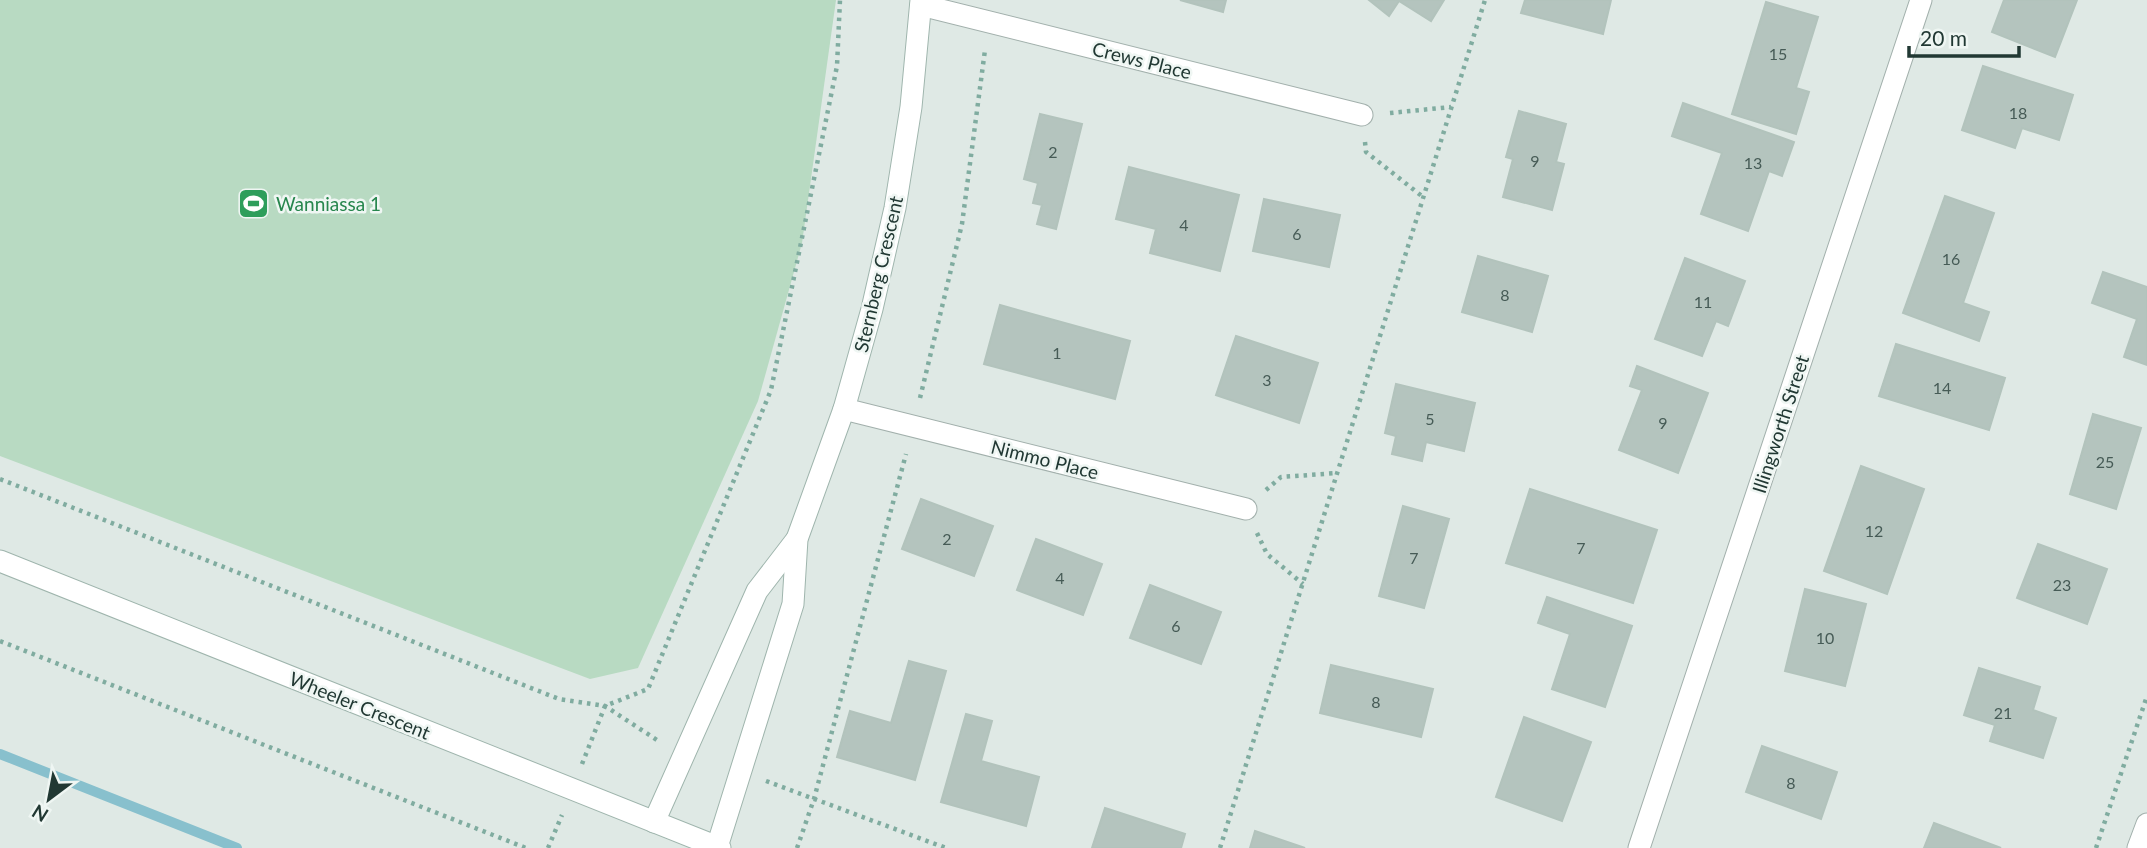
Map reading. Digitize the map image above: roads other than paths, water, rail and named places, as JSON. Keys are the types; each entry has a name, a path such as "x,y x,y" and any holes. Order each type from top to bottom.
{"street":[{"name":"Illingworth Street","path":"1639,848 1921,0"},
{"name":"Crews Place","path":"921,3 1362,115"},
{"name":"Sternberg Crescent","path":"719,847 793,604 797,539 844,409 895,208 911,107 921,3"},
{"name":"Nimmo Place","path":"844,409 1246,509"},
{"name":"Sternberg Crescent","path":"654,822 757,591 797,539"},
{"name":"Wheeler Crescent","path":"0,561 719,847"},
{"path":"2138,848 2147,824"}],"waterway":[{"path":"0,754 237,848"}],"place":[{"name":"Wanniassa 1","path":"253,203"}]}
